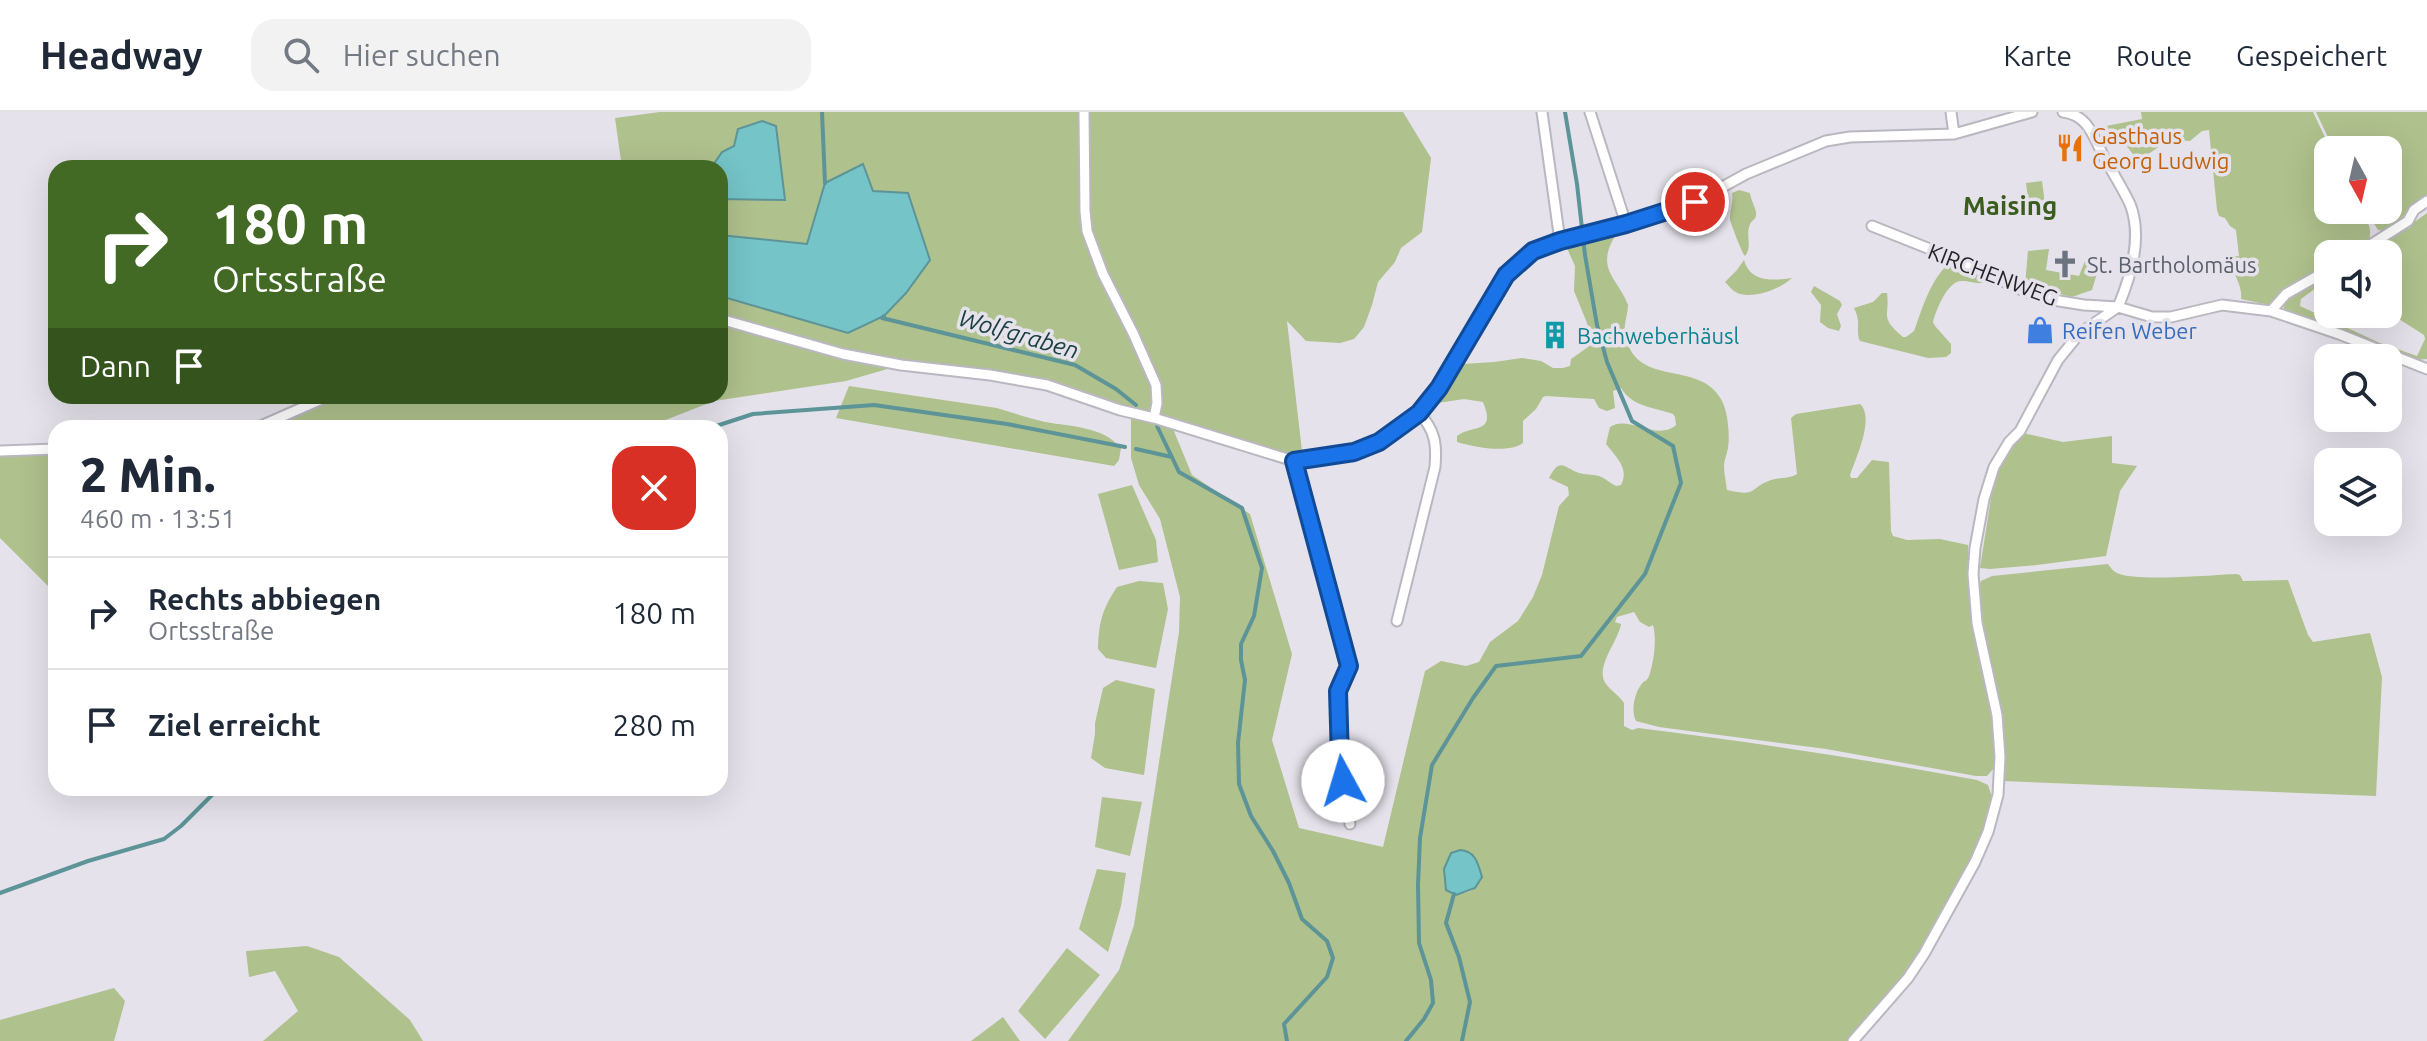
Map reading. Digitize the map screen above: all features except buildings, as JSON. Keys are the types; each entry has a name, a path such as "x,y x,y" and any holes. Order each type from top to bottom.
{"street":[{"path":"1084,112 1087,231 1103,274 1156,385 1154,418"},
{"path":"1542,112 1560,241"},
{"path":"1590,112 1626,224"},
{"path":"1951,112 1954,134"},
{"path":"728,321 843,354 1047,385 1120,410 1294,461 1354,452 1379,442 1419,413 1439,388 1506,275 1533,251 1695,202 1746,174 1826,141 1850,137 1954,134 2001,115 2032,112"},
{"path":"1853,1041 1908,978 1924,954 1975,862 1988,832 1998,795 2000,757 1997,715 1977,623 1973,574 1984,499 1994,467 2009,442 2020,431 2058,360 2080,333 2118,307 2128,283 2135,243 2131,209 2091,129 2076,115 2063,112"},
{"path":"2378,240 2408,221 2414,210 2427,201"},
{"name":"KIRCHENWEG","path":"1872,226 2024,291 2053,300 2118,307 2152,317 2171,317 2222,305 2271,311 2427,369"},
{"path":"2271,311 2286,294 2314,278"},
{"path":"274,420 311,404"},
{"path":"1397,621 1435,467 1437,445 1430,425 1419,413"},
{"path":"0,451 48,449"},
{"path":"1294,461 1349,666 1338,691 1340,760 1350,824"}],"green space":[{"path":"660,112 1403,112 1431,158 1422,232 1401,248 1395,262 1378,282 1364,327 1354,339 1340,343 1306,341 1287,321 1303,460 1171,424 1192,475 1250,514 1292,654 1272,740 1299,828 1383,847 1425,671 1441,661 1466,666 1479,662 1490,642 1518,621 1542,575 1559,506 1569,495 1568,487 1549,478 1553,472 1562,465 1579,473 1599,476 1616,486 1621,485 1623,468 1606,444 1610,427 1626,424 1660,431 1676,425 1673,414 1637,403 1621,388 1613,391 1615,408 1607,411 1599,408 1594,399 1546,396 1523,421 1523,443 1500,449 1481,447 1457,442 1457,436 1485,424 1483,402 1464,399 1438,403 1436,397 1452,370 1463,364 1522,358 1541,361 1553,368 1570,366 1571,359 1588,347 1590,339 1574,291 1575,266 1566,246 1615,236 1609,248 1608,266 1628,305 1625,335 1631,352 1641,362 1654,368 1698,380 1711,387 1721,399 1729,430 1724,466 1727,490 1749,492 1771,480 1797,474 1791,418 1796,414 1860,404 1866,418 1865,428 1850,475 1857,478 1872,460 1889,462 1893,536 1907,540 1940,539 1968,545 1971,617 1994,735 1994,768 1987,776 1636,721 1635,698 1649,676 1655,637 1653,625 1649,627 1640,622 1634,612 1617,617 1615,622 1621,624 1603,670 1606,684 1624,703 1624,726 1632,730 1638,728 1808,751 1977,780 1988,785 1992,797 1986,825 1959,884 1912,969 1849,1041 1068,1041 1119,970 1134,925 1179,632 1180,597 1160,519 1139,485 1131,458 1131,412 1047,385 901,365 846,381 728,399 728,298 848,333 873,191 825,183 808,244 728,236 728,199 785,200 776,126 722,152 716,160 621,160 615,118","holes":["1470,852 1478,864 1481,880 1471,891 1456,895 1444,877 1444,869"]},
{"path":"2141,112 2313,112 2324,136 2314,136 2314,224 2368,224 2370,238 2314,240 2314,278 2274,306 2241,299 2230,257 2239,256 2236,230 2219,216 2217,210 2209,130 2202,131 2190,141 2169,140 2138,161 2126,145 2104,144 2101,127 2142,119"},
{"path":"2316,112 2427,112 2427,196 2402,216 2402,136 2327,136"},
{"path":"2042,181 2045,204 2029,206 2026,183"},
{"path":"1739,190 1750,193 1756,212 1749,228 1745,256 1730,220 1732,193"},
{"path":"2427,213 2427,359 2416,360 2402,355 2402,351 2417,356 2425,339 2424,335 2402,321 2402,240 2389,240"},
{"path":"2374,224 2393,224 2383,231"},
{"path":"2049,249 2046,270 2079,276 2085,261 2100,263 2092,290 2072,297 2025,285 2028,251"},
{"path":"1744,260 1751,273 1757,276 1792,278 1761,294 1738,293 1725,282"},
{"path":"1952,261 1987,278 1987,281 1957,282 1947,290 1940,303 1933,322 1951,344 1951,353 1946,357 1928,358 1860,341 1854,308 1873,302 1882,293 1887,293 1888,321 1906,337 1914,331 1938,275"},
{"path":"2314,283 2314,289 2301,299 2300,306 2314,312 2314,321 2284,309 2283,303"},
{"path":"1814,286 1840,301 1842,305 1837,314 1841,326 1839,331 1820,322 1821,305 1811,292"},
{"path":"2333,328 2348,328 2383,344 2375,344"},
{"path":"849,386 997,408 1045,422 1096,431 1121,448 1119,460 1114,466 836,418"},
{"path":"311,404 706,404 665,420 274,420"},
{"path":"2023,433 2063,442 2112,436 2112,463 2137,466 2120,491 2106,556 2037,565 1980,568 1994,479 2003,457"},
{"path":"48,449 48,586 0,538 0,451"},
{"path":"1132,485 1156,540 1158,562 1119,570 1098,494"},
{"path":"2108,564 2117,573 2127,576 2236,574 2243,581 2288,580 2313,642 2370,633 2382,677 2376,796 2003,781 2000,715 1979,603 1981,581 1992,576"},
{"path":"1139,581 1163,583 1168,609 1156,668 1106,658 1098,649 1102,616 1112,595 1117,587"},
{"path":"1116,680 1155,689 1144,775 1105,768 1091,758 1103,688"},
{"path":"1102,797 1142,802 1130,856 1095,847"},
{"path":"1097,869 1126,873 1121,906 1108,952 1079,929"},
{"path":"307,946 339,957 410,1020 423,1041 263,1041 298,1011 275,971 249,977 246,951"},
{"path":"1067,948 1100,975 1045,1039 1018,1011"},
{"path":"114,988 125,1001 114,1041 0,1041 0,1020"},
{"path":"1003,1017 1020,1041 971,1041"}],"water":[{"path":"762,121 776,126 785,200 728,199 728,160 716,160 722,152 734,146 738,129"},
{"path":"863,164 873,191 908,193 930,260 906,293 884,316 848,333 728,298 728,236 807,244 825,183"},
{"path":"1460,850 1473,856 1482,877 1475,888 1456,895 1446,890 1444,869 1451,853"}],"waterway":[{"path":"822,112 825,183"},
{"path":"1406,1041 1433,1003 1431,980 1419,943 1418,885 1420,838 1432,765 1496,666 1581,656 1645,574 1681,483 1673,446 1632,421 1607,362 1585,255 1565,112"},
{"name":"Wolfgraben","path":"884,316 882,318 1075,365 1116,389 1136,405"},
{"path":"728,422 753,414 874,405 1007,424 1125,447"},
{"path":"1157,426 1179,472 1242,508 1262,568 1254,616 1241,644 1245,680 1238,743 1239,784 1251,816 1289,883 1302,919 1327,941 1333,958 1327,977 1284,1024 1287,1041"},
{"path":"1136,449 1172,457"},
{"path":"0,893 88,861 164,839 211,796"},
{"path":"1454,894 1446,923 1459,957 1470,1002 1462,1041"}],"place":[{"name":"Gasthaus Georg Ludwig","path":"2070,148"},
{"name":"St. Bartholomäus","path":"2065,264"},
{"name":"Reifen Weber","path":"2040,330"},
{"name":"Bachweberhäusl","path":"1555,335"}],"district":[{"name":"Maising","path":"2010,205"}],"route":[{"path":"1343,781 1338,691 1349,666 1294,461 1354,452 1379,442 1419,413 1439,388 1506,275 1533,251 1695,202"}]}
